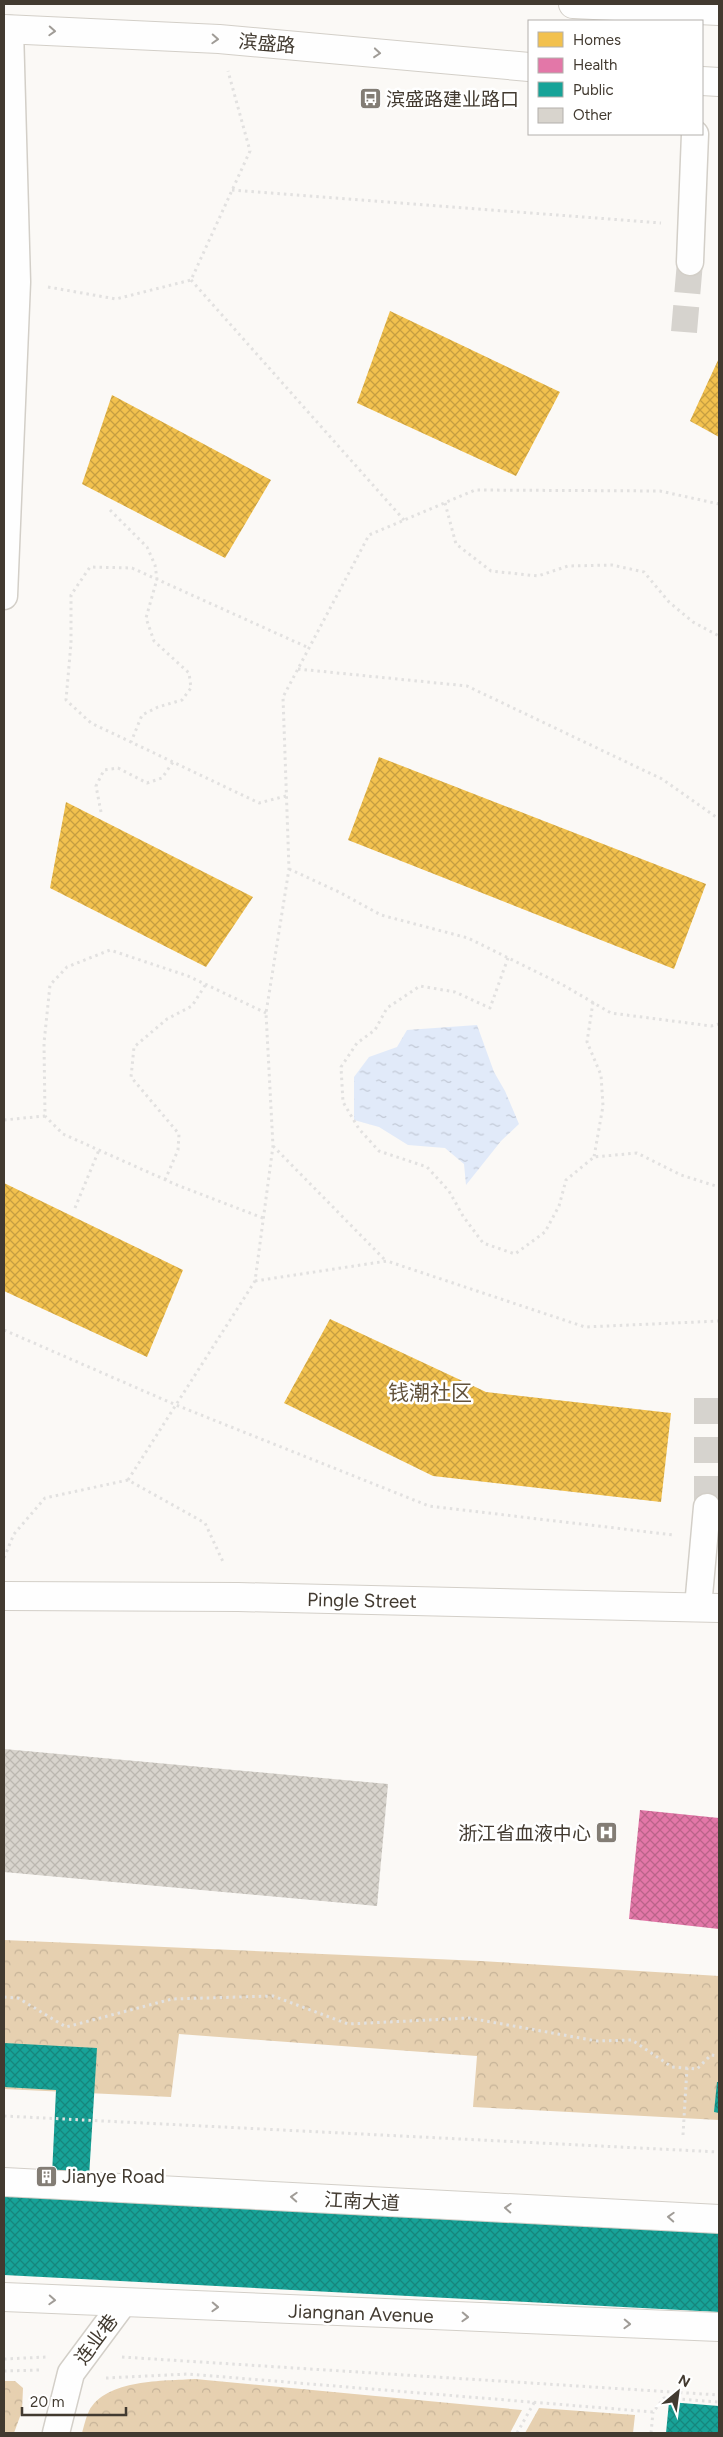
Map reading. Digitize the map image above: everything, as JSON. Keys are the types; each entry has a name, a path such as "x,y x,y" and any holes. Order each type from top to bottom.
{"main road":[{"path":"573,4 719,11"},
{"name":"滨盛路","path":"7,29 219,39 528,66"},
{"path":"703,81 719,82"},
{"name":"Pingle Street","path":"4,1596 238,1597 709,1607"},
{"name":"江南大道","path":"4,2182 719,2219"},
{"name":"Jiangnan Avenue","path":"4,2297 719,2327"}],"street":[{"path":"4,596 17,282 7,29"},
{"path":"690,262 695,135"},
{"path":"708,1507 704,1538 709,1607"},
{"name":"连业巷","path":"56,2433 77,2364 123,2303"}],"path":[{"path":"191,280 250,151 219,39"},
{"path":"232,190 691,226"},
{"path":"17,282 116,299 191,280"},
{"path":"191,280 404,520"},
{"path":"128,1480 255,1281 273,1146 266,1013 289,869 283,697 369,535 475,490 660,491 719,504"},
{"path":"445,503 456,544 491,571 538,576 568,566 612,565 644,572 669,602 693,622 719,636"},
{"path":"110,510 147,547 156,565 157,579 146,618 154,641 189,673 191,688 182,700 158,707 142,715 130,742"},
{"path":"286,796 259,803 91,723 66,700 71,643 71,595 90,567 132,568 309,648"},
{"path":"298,669 467,686 662,779 719,819"},
{"path":"101,812 96,786 104,770 118,768 147,783 162,778 172,762"},
{"path":"289,869 339,892 380,915 468,938 611,1013 711,1026 719,1024"},
{"path":"263,1218 165,1180 63,1134 45,1116 44,1043 50,985 67,967 110,950 188,976 266,1013"},
{"path":"508,958 490,1008 455,992 420,986 387,1008 375,1030 357,1043 341,1067 343,1102 359,1129 379,1151 427,1167 449,1191 463,1216 483,1243 515,1254 545,1232 559,1206 566,1180 594,1157 636,1153 681,1175 719,1187"},
{"path":"165,1180 178,1150 179,1134 131,1077 134,1047 167,1019 192,1006 206,984"},
{"path":"593,1002 587,1042 601,1075 604,1106 594,1157"},
{"path":"4,1120 45,1116"},
{"path":"273,1146 387,1261 585,1327 719,1321"},
{"path":"75,1208 99,1150"},
{"path":"255,1281 387,1261"},
{"path":"4,1330 176,1405 429,1506 704,1538"},
{"path":"4,1558 14,1534 45,1498 128,1480 205,1523 238,1597"},
{"path":"4,1997 18,1998 66,2027 172,1999 272,1996 348,2024 469,2018 597,2041 632,2040 672,2067 697,2069 711,2055 719,2056"},
{"path":"683,2135 686,2068"},
{"path":"4,2116 719,2152"},
{"path":"4,2359 719,2395"},
{"path":"4,2371 77,2364 111,2378 188,2374 653,2412"},
{"path":"651,2433 653,2412 664,2398 719,2402"},
{"path":"517,2433 535,2401"}],"green space":[{"path":"4,1940 481,1961 719,1976 719,2120 473,2107 477,2056 179,2034 171,2097 4,2089"},
{"path":"195,2379 522,2410 510,2433 82,2433 89,2411 97,2401 108,2393 122,2387 137,2384"},
{"path":"4,2381 15,2381 23,2388 22,2411 14,2433 4,2433"},
{"path":"539,2408 635,2415 633,2433 525,2433"}],"water":[{"path":"477,1025 494,1072 505,1091 519,1124 501,1141 466,1185 464,1164 445,1148 408,1145 379,1127 354,1120 354,1077 369,1057 397,1047 407,1030"}],"building: Homes":[{"path":"390,311 560,392 516,476 357,403"},
{"path":"719,358 719,437 690,421"},
{"path":"112,395 271,480 225,558 82,484"},
{"path":"379,757 706,884 674,969 348,840"},
{"path":"66,802 253,897 206,967 50,888"},
{"path":"4,1183 183,1270 147,1357 4,1291"},
{"path":"330,1319 486,1392 671,1413 661,1502 433,1476 284,1403"}],"building: Health":[{"path":"640,1810 719,1818 719,1929 629,1919"}],"building: Public":[{"name":"Jianye Road","path":"4,2043 97,2048 89,2177 719,2212 719,2312 4,2275 4,2172 52,2175 56,2090 4,2087"},
{"path":"717,2082 719,2082 719,2113 714,2112"},
{"path":"669,2402 719,2406 719,2433 666,2433"}],"building: Other":[{"path":"4,1749 388,1784 377,1906 4,1872"}],"tunnel":[{"path":"684,332 690,262"},
{"path":"707,1398 707,1507"}],"place":[{"name":"滨盛路建业路口","path":"370,99"},
{"name":"浙江省血液中心","path":"607,1833"},
{"name":"Jianye Road","path":"46,2176"}],"district":[{"name":"钱潮社区","path":"430,1393"}]}
